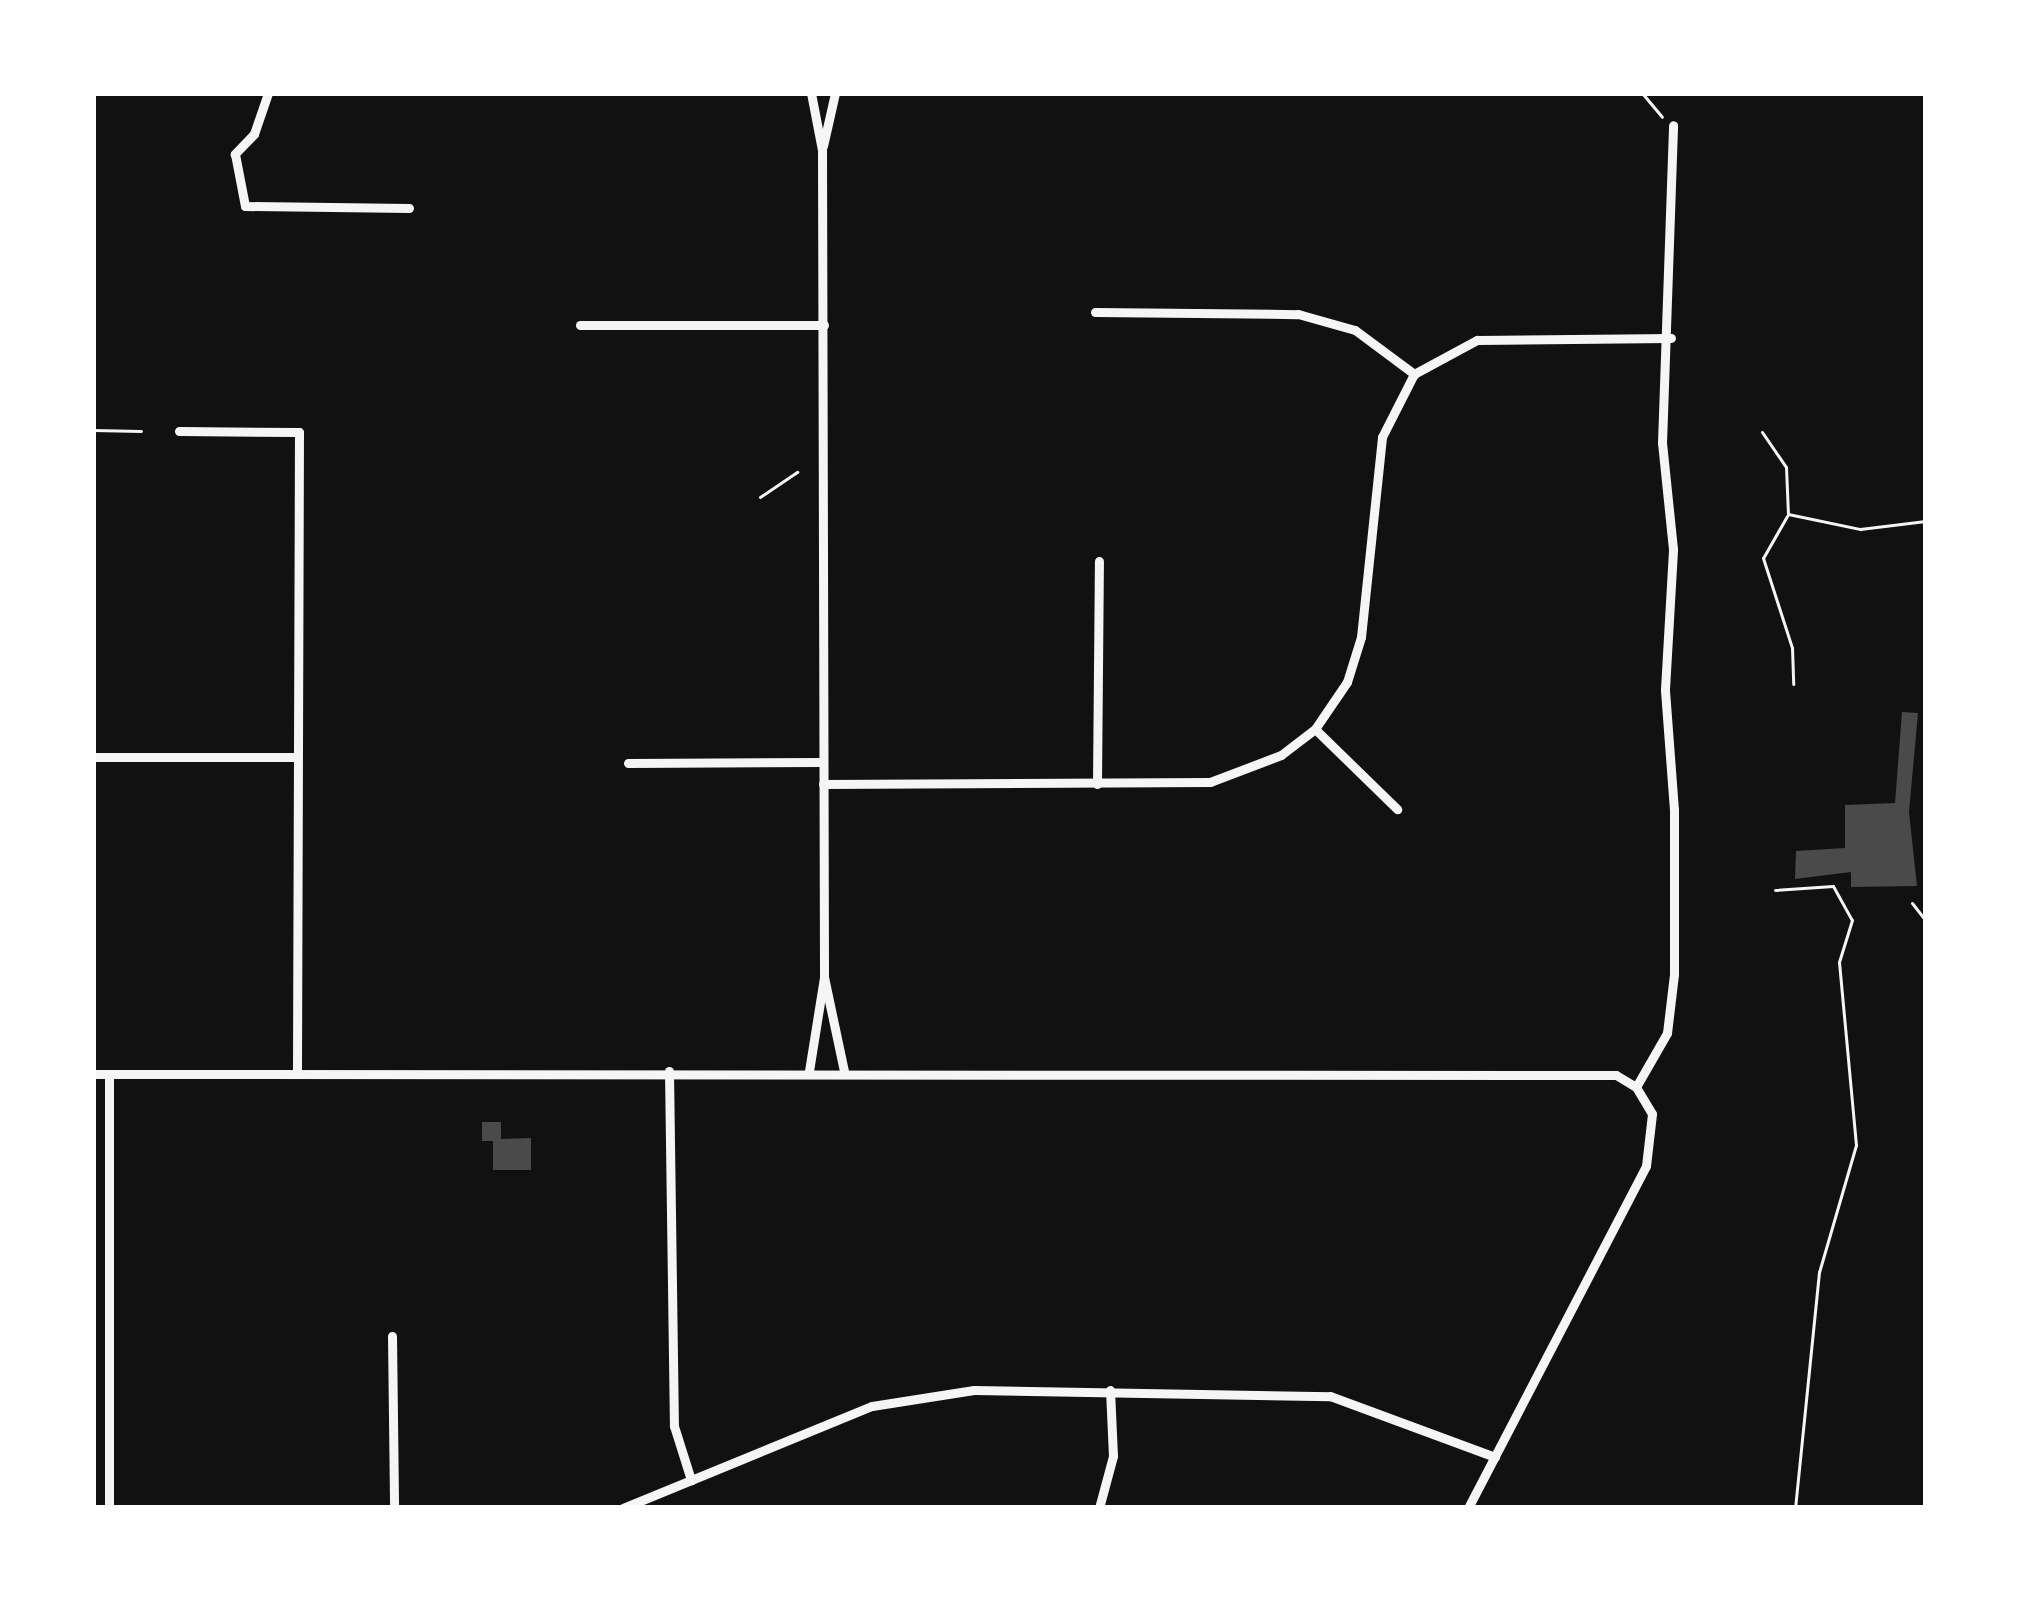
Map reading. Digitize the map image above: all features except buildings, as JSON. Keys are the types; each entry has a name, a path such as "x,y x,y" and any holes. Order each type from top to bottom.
{"street":[{"path":"268,93 254,134 235,154 245,206 409,208"},
{"path":"809,1071 824,977 822,150 812,93"},
{"path":"822,150 835,93"},
{"path":"1636,1087 1672,1016 1674,810 1664,689 1673,549 1662,443 1671,338 1666,174 1673,125"},
{"path":"1096,312 1298,314 1355,330 1414,374"},
{"path":"580,325 824,325"},
{"path":"824,784 1210,782 1281,755 1315,729 1347,682 1361,637 1382,437 1414,374 1477,340 1671,338"},
{"path":"179,431 299,432 294,757 297,1073"},
{"path":"1097,784 1099,561"},
{"path":"1315,729 1397,809"},
{"path":"93,757 294,757"},
{"path":"628,763 823,762"},
{"path":"824,977 844,1071"},
{"path":"670,1071 674,1426 691,1480"},
{"path":"93,1074 1605,1072 1636,1087 1654,1121 1646,1166 1468,1508"},
{"path":"109,1074 110,1508"},
{"path":"392,1336 394,1508"},
{"path":"622,1508 872,1406 974,1390 1330,1396 1495,1457"},
{"path":"1099,1508 1112,1456 1110,1390"}],"path":[{"path":"1642,93 1673,125"},
{"path":"93,430 141,431"},
{"path":"1762,432 1786,466 1788,514 1763,558 1792,648 1793,684"},
{"path":"760,497 796,472"},
{"path":"1788,514 1860,530 1926,521"},
{"path":"1774,890 1833,886 1852,920 1839,962 1856,1145 1819,1272 1795,1508"},
{"path":"1912,903 1926,921"}]}
